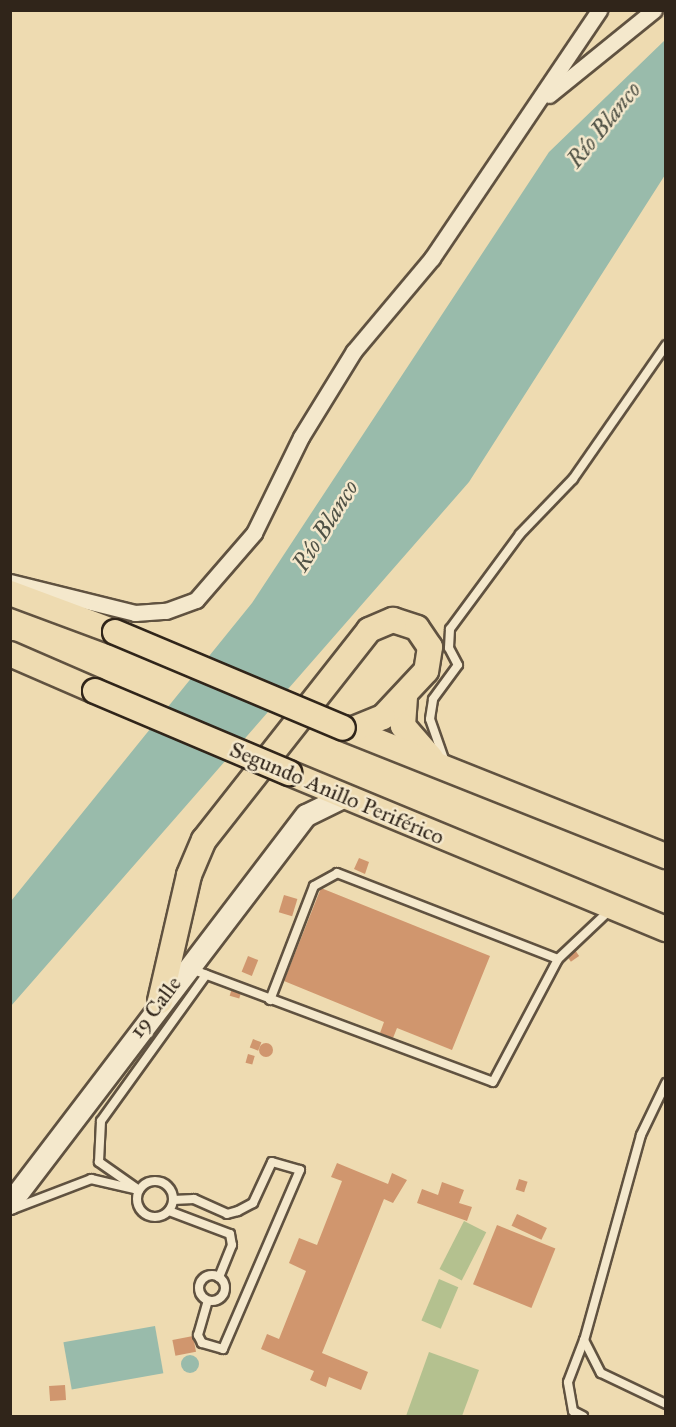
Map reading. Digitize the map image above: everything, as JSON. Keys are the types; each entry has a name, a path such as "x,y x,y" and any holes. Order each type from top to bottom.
{"main road":[{"path":"10,593 115,633 346,729 666,856"},
{"path":"160,1001 189,875 204,840 362,637 393,620 417,628 430,647 426,671 405,697 374,723 346,729"},
{"name":"Segundo Anillo Periférico","path":"10,654 666,929"},
{"path":"405,697 406,734 446,768"},
{"path":"294,774 306,815"},
{"name":"19 Calle","path":"10,1203 160,1001 306,815 345,796"}],"street":[{"path":"10,582 135,613 166,611 196,600 254,533 301,438 354,351 432,258 538,104 599,10"},
{"path":"538,104 654,10"}],"lane":[{"path":"446,768 430,719 434,699 458,665 449,648 450,629 520,534 573,479 666,345"},
{"path":"270,1000 314,886 337,873 558,959"},
{"path":"186,967 493,1082 558,959 608,918 612,908"},
{"path":"139,1190 99,1162 101,1121 206,975"},
{"path":"583,1416 574,1414 567,1382 584,1340 641,1135 666,1083"},
{"path":"10,1210 91,1179 139,1190 160,1181 173,1200 238,1212 253,1203 272,1162 300,1170 223,1349 202,1343 198,1335 208,1300 224,1292 219,1277 232,1245 230,1234 169,1211 146,1214 138,1202 139,1190"},
{"path":"169,1211 173,1200"},
{"path":"208,1300 201,1296 200,1282 219,1277"},
{"path":"584,1340 601,1373 666,1404"}],"green space":[{"path":"464,1221 486,1232 462,1280 439,1269"},
{"path":"439,1279 458,1287 441,1329 421,1320"},
{"path":"429,1352 479,1370 462,1416 406,1416"}],"water":[{"name":"Río Blanco","path":"665,40 665,175 469,482 11,1006 11,901 252,603 549,152"},
{"path":"155,1326 163,1373 72,1389 63,1342"},
{"path":"190,1355 196,1358 199,1364 196,1370 190,1373 184,1370 181,1364 184,1358"}],"building":[{"path":"359,858 369,862 365,874 354,869"},
{"path":"321,888 490,956 452,1050 397,1028 393,1038 380,1033 384,1022 284,981"},
{"path":"284,895 297,899 292,916 279,912"},
{"path":"573,947 579,956 571,962 565,953"},
{"path":"248,956 258,960 252,976 242,972"},
{"path":"232,988 242,991 239,999 230,996"},
{"path":"253,1039 261,1042 258,1051 250,1047"},
{"path":"263,1043 269,1043 273,1050 269,1057 263,1057 259,1053 259,1047"},
{"path":"248,1054 255,1056 252,1065 246,1063"},
{"path":"337,1163 388,1184 392,1173 407,1180 393,1203 384,1199 322,1353 368,1372 361,1390 329,1377 326,1387 310,1380 314,1371 261,1349 267,1334 279,1339 306,1271 289,1263 299,1238 317,1245 342,1181 331,1177"},
{"path":"519,1179 528,1182 524,1192 516,1189"},
{"path":"442,1182 464,1190 459,1203 472,1207 467,1221 417,1203 422,1189 438,1195"},
{"path":"517,1214 547,1228 541,1240 512,1226"},
{"path":"497,1225 555,1249 531,1308 473,1284"},
{"path":"193,1336 196,1352 175,1356 172,1340"},
{"path":"65,1385 66,1400 50,1401 49,1386"}]}
